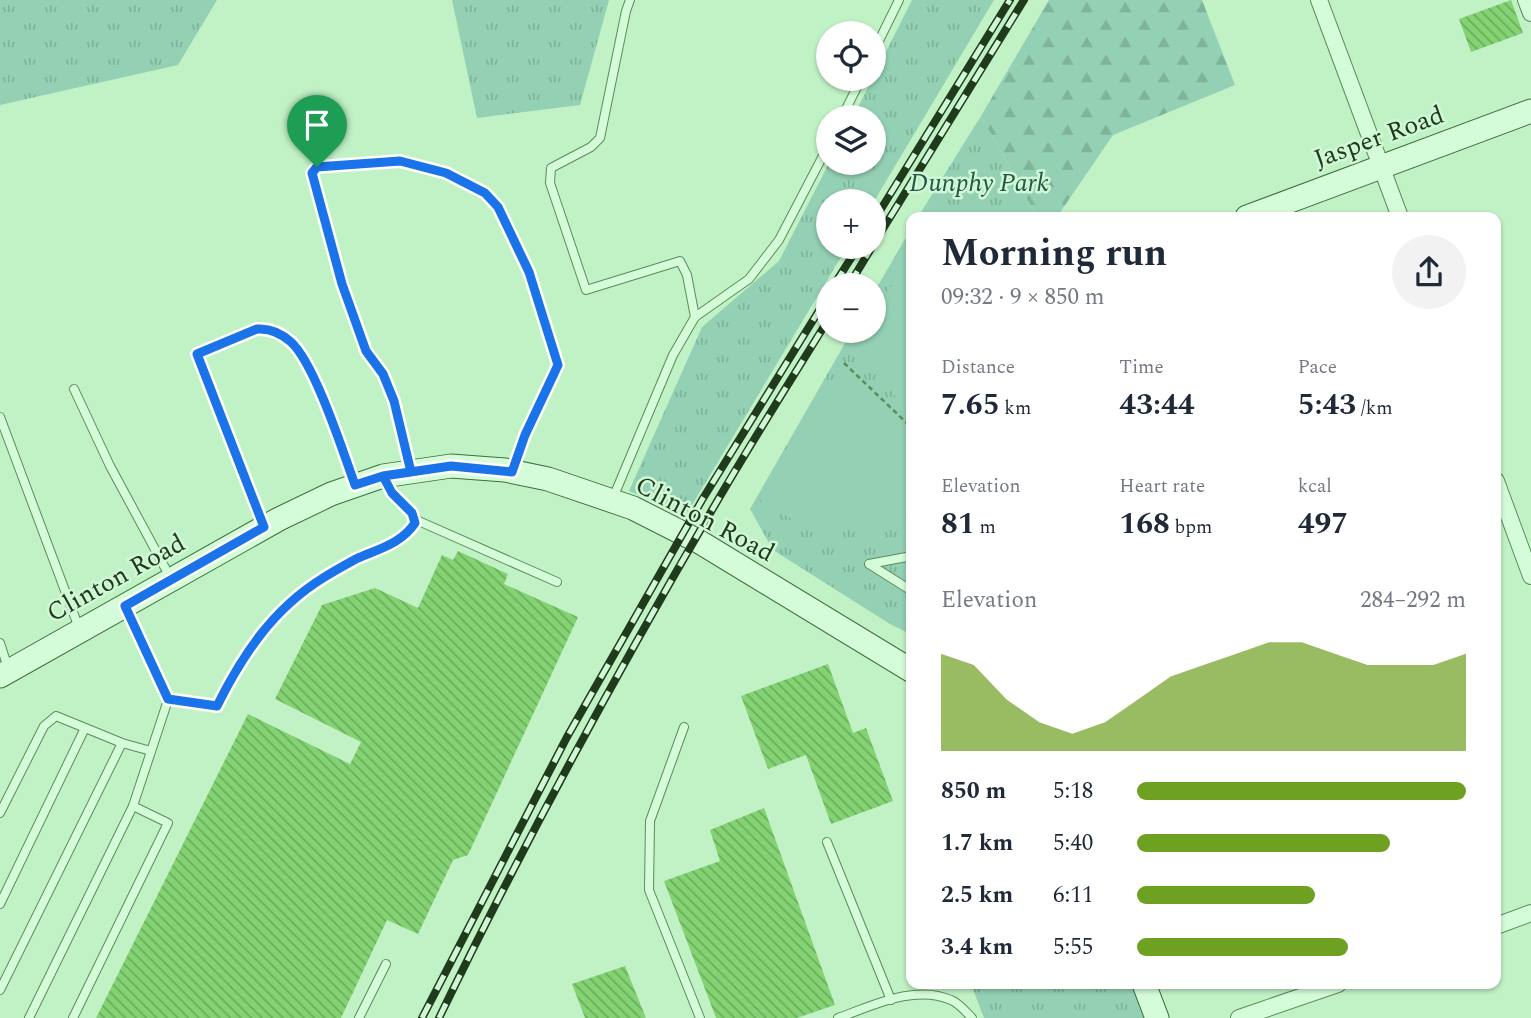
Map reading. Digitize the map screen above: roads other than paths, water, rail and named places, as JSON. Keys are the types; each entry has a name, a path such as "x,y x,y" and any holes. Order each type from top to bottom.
{"street":[{"path":"1319,0 1397,212"},
{"path":"1526,0 1531,13"},
{"name":"Jasper Road","path":"1260,212 1531,111"},
{"name":"Clinton Road","path":"5,674 264,527 331,494 383,476 451,466 512,472 548,479 633,508 698,541 906,665"},
{"path":"1501,495 1531,576"},
{"path":"1501,924 1531,912"},
{"path":"1146,989 1157,1018"},
{"path":"1239,1018 1323,989"}],"lane":[{"path":"630,0 600,138 591,148 551,168 550,183 586,290 680,261 687,275 695,317"},
{"path":"886,26 899,0"},
{"path":"411,472 394,401 383,374 366,351 342,284 312,173 317,167 400,161 446,173 485,193 498,207 529,272 558,365 525,435 512,472"},
{"path":"611,500 673,355 695,317 749,279 772,250 816,170"},
{"path":"264,527 197,354 257,329 267,328 292,344 304,361 320,394 355,485"},
{"path":"74,389 110,466 172,579"},
{"path":"0,417 80,631"},
{"path":"168,699 217,706 250,646 270,623 320,580 357,559 388,546 410,530 414,519 412,513 392,493 383,476"},
{"path":"414,519 557,582"},
{"path":"906,557 869,564 906,587"},
{"path":"29,1018 133,806 168,699 125,606"},
{"path":"0,643 5,674"},
{"path":"0,814 44,726 56,716 122,743 151,751"},
{"path":"684,726 650,821 649,891 699,1018"},
{"path":"0,904 85,728"},
{"path":"0,990 122,743"},
{"path":"72,1018 168,822 133,806"},
{"path":"827,842 891,1000"},
{"path":"359,1018 386,964"},
{"path":"838,1018 880,1001 926,994 954,1001 972,1018"}],"railway":[{"path":"886,201 1010,0"},
{"path":"886,224 1024,0"},
{"path":"842,273 850,259"},
{"path":"856,273 865,259"},
{"path":"422,1018 567,737 702,500 816,315"},
{"path":"439,1018 537,825 640,635 726,486 816,339"}],"park label":[{"name":"Dunphy Park","path":"979,183"}]}
